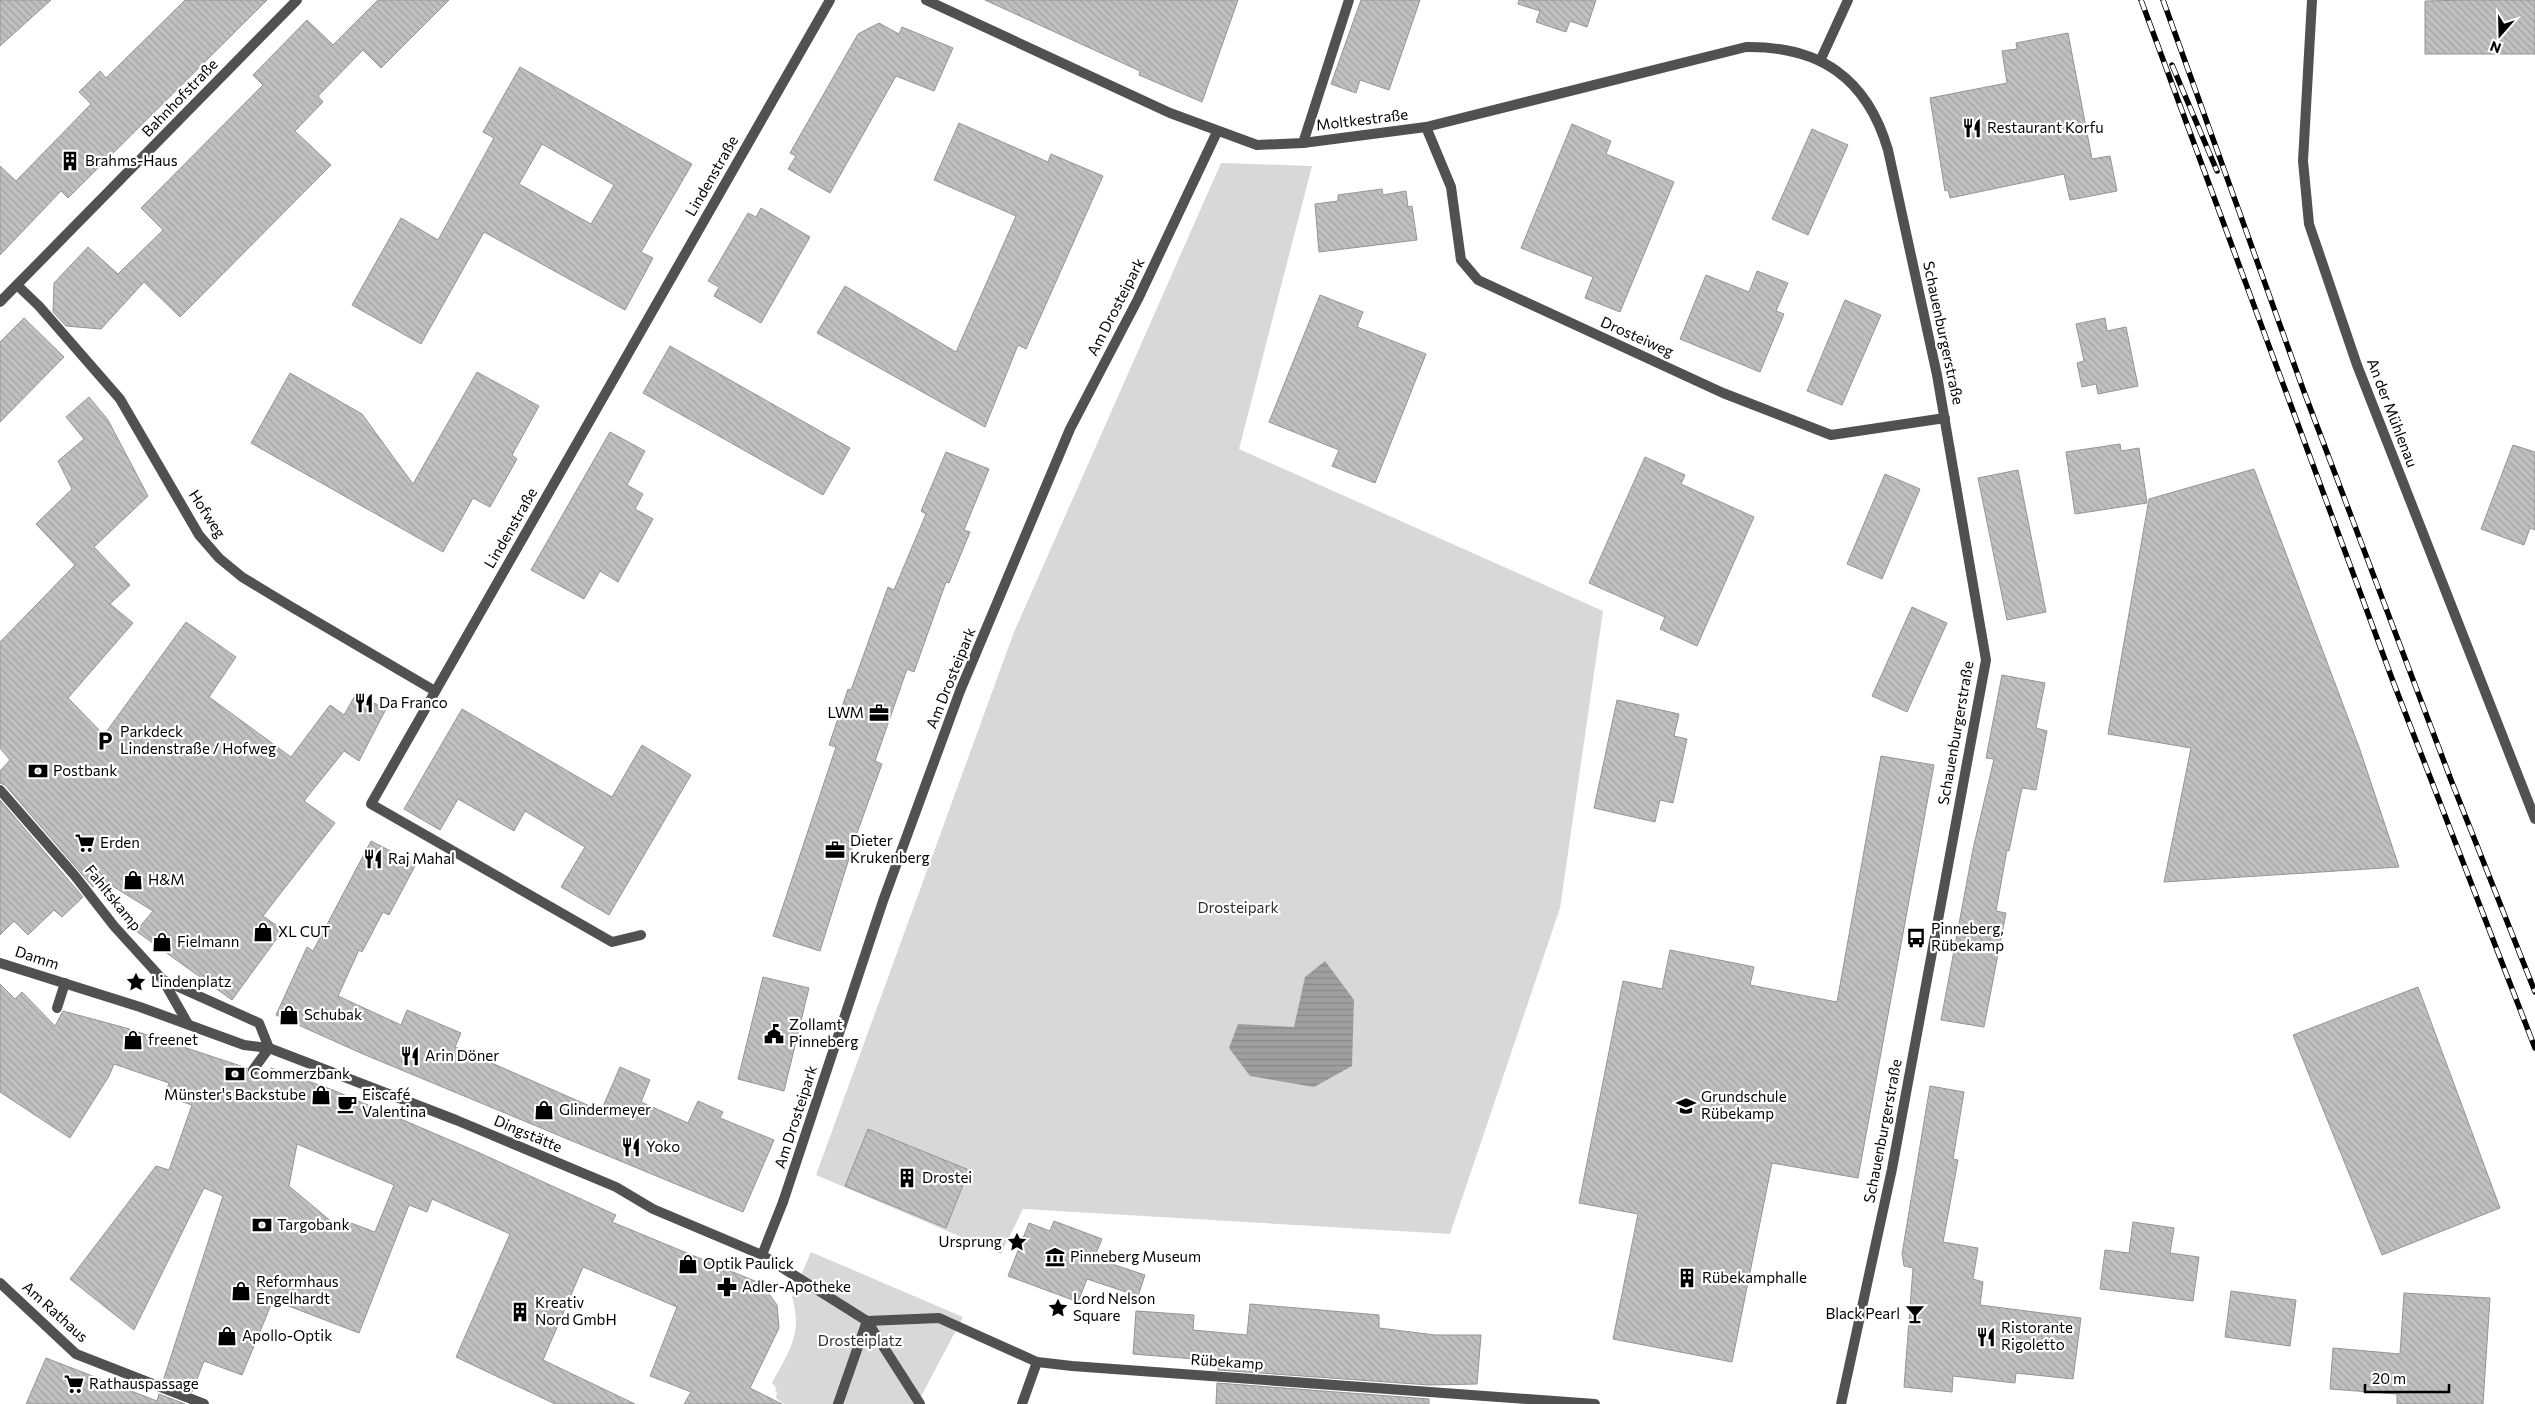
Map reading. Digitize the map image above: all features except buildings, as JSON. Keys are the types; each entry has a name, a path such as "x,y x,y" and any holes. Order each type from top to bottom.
{"street":[{"name":"Bahnhofstraße","path":"0,302 296,0"},
{"name":"Lindenstraße","path":"641,935 612,942 371,804 434,690 830,0"},
{"name":"Moltkestraße","path":"926,0 1170,113 1217,132 1257,145 1303,142 1426,127 1746,47 1778,48 1806,55 1820,61"},
{"path":"1303,142 1349,0"},
{"path":"1820,61 1848,0"},
{"name":"An der Mühlenau","path":"2312,0 2304,160 2309,224 2357,365 2535,819"},
{"name":"Schauenburgerstraße","path":"1820,61 1835,69 1858,90 1875,114 1882,129 1945,418 1986,660 1892,1169 1841,1404"},
{"name":"Drosteiweg","path":"1426,127 1451,187 1461,260 1478,280 1724,393 1831,434 1945,418"},
{"name":"Am Drosteipark","path":"762,1255 783,1202 883,901 960,691 1070,429 1138,300 1217,132"},
{"name":"Hofweg","path":"17,285 39,306 120,399 199,535 219,558 242,577 434,690"},
{"name":"Fahltskamp","path":"0,790 75,876 114,926 163,980 188,1024"},
{"name":"Damm","path":"0,962 65,983"},
{"name":"Fahltskamp","path":"163,980 259,1023 269,1048"},
{"path":"57,1008 65,983"},
{"name":"Dingstätte","path":"65,983 188,1024 244,1045 269,1048 456,1120 616,1187 653,1209 762,1255 867,1321 920,1404"},
{"path":"253,1070 269,1048"},
{"name":"Am Rathaus","path":"0,1283 76,1354 204,1404"},
{"name":"Rübekamp","path":"867,1321 940,1318 1037,1362 1072,1366 1595,1404"},
{"path":"838,1404 867,1321"},
{"path":"1022,1404 1037,1362"}],"green space":[{"name":"Drosteipark","path":"1221,163 1312,166 1239,449 1603,611 1560,908 1450,1234 1023,1209 1001,1254 816,1175 1014,632"},
{"name":"Drosteiplatz","path":"811,1252 963,1317 917,1404 784,1404 776,1398 776,1388 772,1383 789,1351 795,1332 795,1310 792,1297"}],"shaded area":[{"path":"1325,961 1354,1000 1352,1066 1314,1087 1250,1076 1229,1048 1238,1024 1294,1027 1305,977"}],"railway":[{"path":"2141,0 2394,684 2535,1048"},
{"path":"2163,0 2303,389 2451,780 2535,992"},
{"path":"2172,65 2217,171"}],"place":[{"name":"Restaurant Korfu","path":"1972,128"},
{"name":"Brahms-Haus","path":"70,161"},
{"name":"Da Franco","path":"364,703"},
{"name":"LWM","path":"879,713"},
{"name":"Parkdeck Lindenstraße / Hofweg","path":"105,741"},
{"name":"Postbank","path":"38,771"},
{"name":"Erden","path":"85,843"},
{"name":"Dieter Krukenberg","path":"835,850"},
{"name":"Raj Mahal","path":"373,859"},
{"name":"H&M","path":"133,880"},
{"name":"XL CUT","path":"263,932"},
{"name":"Pinneberg, Rübekamp","path":"1916,938"},
{"name":"Fielmann","path":"162,942"},
{"name":"Lindenplatz","path":"136,982"},
{"name":"Schubak","path":"289,1015"},
{"name":"Zollamt Pinneberg","path":"774,1034"},
{"name":"freenet","path":"133,1040"},
{"name":"Arin Döner","path":"410,1056"},
{"name":"Commerzbank","path":"235,1074"},
{"name":"Münster's Backstube","path":"321,1095"},
{"name":"Eiscafé Valentina","path":"347,1104"},
{"name":"Grundschule Rübekamp","path":"1686,1106"},
{"name":"Glindermeyer","path":"544,1110"},
{"name":"Yoko","path":"631,1147"},
{"name":"Drostei","path":"907,1178"},
{"name":"Targobank","path":"262,1225"},
{"name":"Ursprung","path":"1017,1242"},
{"name":"Pinneberg Museum","path":"1055,1257"},
{"name":"Optik Paulick","path":"688,1264"},
{"name":"Rübekamphalle","path":"1687,1278"},
{"name":"Adler-Apotheke","path":"727,1287"},
{"name":"Reformhaus Engelhardt","path":"241,1291"},
{"name":"Lord Nelson Square","path":"1058,1308"},
{"name":"Kreativ Nord GmbH","path":"520,1312"},
{"name":"Black Pearl","path":"1915,1314"},
{"name":"Apollo-Optik","path":"227,1336"},
{"name":"Ristorante Rigoletto","path":"1986,1337"},
{"name":"Rathauspassage","path":"74,1384"}]}
